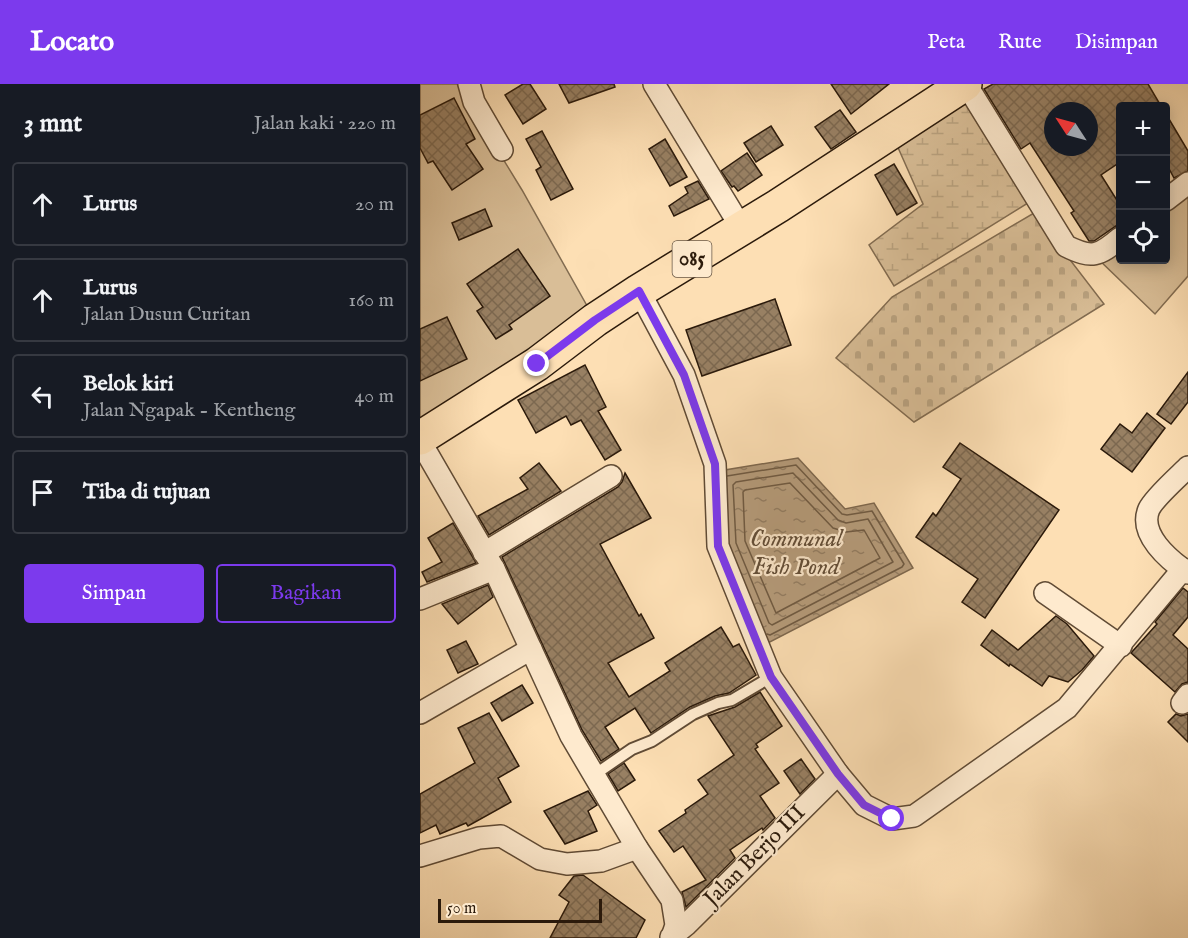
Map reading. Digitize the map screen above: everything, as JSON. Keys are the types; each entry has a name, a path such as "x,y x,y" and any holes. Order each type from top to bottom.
{"main road":[{"name":"085","path":"420,439 537,364 595,320 639,291 742,229 966,84"}],"street":[{"path":"469,84 474,102 502,150"},
{"path":"654,84 742,229"},
{"path":"966,84 1066,246 1082,254 1094,255 1116,241"},
{"path":"1170,197 1188,183"},
{"path":"639,291 684,375 715,464 718,546 771,677 838,774 864,805 892,819 914,816 1067,708 1186,571 1151,539 1146,525 1150,508 1188,466"},
{"path":"420,439 489,561 571,736 637,848 672,900 676,925 672,936"},
{"path":"420,599 489,561 611,476"},
{"path":"1045,593 1121,646"},
{"path":"420,713 531,649"},
{"name":"Jalan Berjo III","path":"672,936 686,925 838,774"},
{"path":"420,856 479,838 501,836 540,859 567,864 602,861 637,848"}],"lane":[{"path":"594,775 632,749 652,741 693,714 718,703 732,700 771,677"}],"green space":[{"path":"420,84 457,84 522,190 595,320 420,437"},
{"path":"966,97 1028,203 894,286 869,245 923,204 896,143"},
{"path":"1188,183 1188,276 1155,314 1094,255 1116,238 1116,264 1170,264 1170,196"},
{"path":"1034,213 1104,304 914,422 836,358 892,297"}],"water":[{"name":"Communal Fish Pond","path":"798,458 845,509 874,503 913,568 766,644 722,546 719,471"}],"building":[{"path":"523,84 530,84 546,109 523,124 505,95"},
{"path":"559,84 614,84 615,87 569,103"},
{"path":"831,84 889,84 851,114"},
{"path":"993,84 1148,84 1159,102 1116,102 1116,165 1101,175 1116,199 1116,226 1094,241 1089,241 1071,213 1074,211 1030,143 1021,149 984,89"},
{"path":"454,98 475,139 466,144 483,169 452,190 433,161 428,163 420,148 420,115"},
{"path":"840,110 856,132 831,149 815,127"},
{"path":"1170,121 1188,151 1188,171 1174,178 1170,170"},
{"path":"771,126 783,145 756,162 744,143"},
{"path":"542,131 573,189 551,200 536,170 541,167 526,139"},
{"path":"665,139 687,177 670,186 649,149"},
{"path":"747,153 762,175 738,191 734,186 732,187 721,171"},
{"path":"894,164 917,203 897,215 875,175"},
{"path":"698,181 709,199 674,216 669,206 688,193 685,187"},
{"path":"485,209 492,226 459,240 452,223"},
{"path":"518,249 550,296 509,325 512,329 496,339 477,311 483,307 467,284"},
{"path":"775,299 791,345 702,376 686,330"},
{"path":"447,317 467,359 420,381 420,329"},
{"path":"585,365 606,407 598,411 621,450 605,460 581,420 571,425 566,416 536,433 518,400"},
{"path":"1188,372 1188,402 1171,424 1157,414"},
{"path":"1147,413 1165,428 1132,472 1101,449 1120,424 1132,433"},
{"path":"960,443 1059,510 985,618 962,602 978,579 916,537 933,513 936,516 961,479 943,467"},
{"path":"539,463 561,491 489,535 478,516 528,489 520,478"},
{"path":"625,473 651,518 600,544 639,616 641,614 654,638 608,663 629,697 670,671 665,663 721,627 733,647 739,644 756,675 729,693 715,696 690,707 651,733 635,708 605,727 619,749 601,761 582,730 502,557 618,487"},
{"path":"453,523 476,563 427,582 422,572 442,562 428,538"},
{"path":"488,585 493,597 458,624 442,604"},
{"path":"1183,588 1188,592 1188,617 1173,635 1188,649 1188,682 1182,684 1175,692 1131,653 1157,624 1155,622"},
{"path":"1056,616 1067,624 1094,656 1068,682 1049,676 1042,686 1010,664 1009,666 981,645 992,630 1018,650"},
{"path":"466,641 478,664 458,673 447,650"},
{"path":"522,685 533,703 502,721 491,703"},
{"path":"760,692 782,726 756,744 758,747 755,749 779,783 760,796 775,818 763,830 762,828 730,850 735,858 686,907 682,892 706,880 683,846 674,852 659,831 686,813 685,810 708,794 698,780 734,755 708,716 735,707"},
{"path":"489,713 519,766 498,778 511,802 468,826 466,823 440,834 436,825 420,833 420,794 475,763 458,728"},
{"path":"1176,714 1181,716 1188,714 1188,742 1168,722"},
{"path":"801,759 815,779 800,794 784,771"},
{"path":"624,763 635,780 618,791 608,774"},
{"path":"588,791 597,805 588,811 597,831 565,844 544,811"},
{"path":"583,875 645,920 636,938 550,938 569,902 559,895 574,876"}],"route":[{"path":"537,364 595,320 639,291 684,375 715,464 718,546 771,677 838,774 864,805 892,819"}]}
